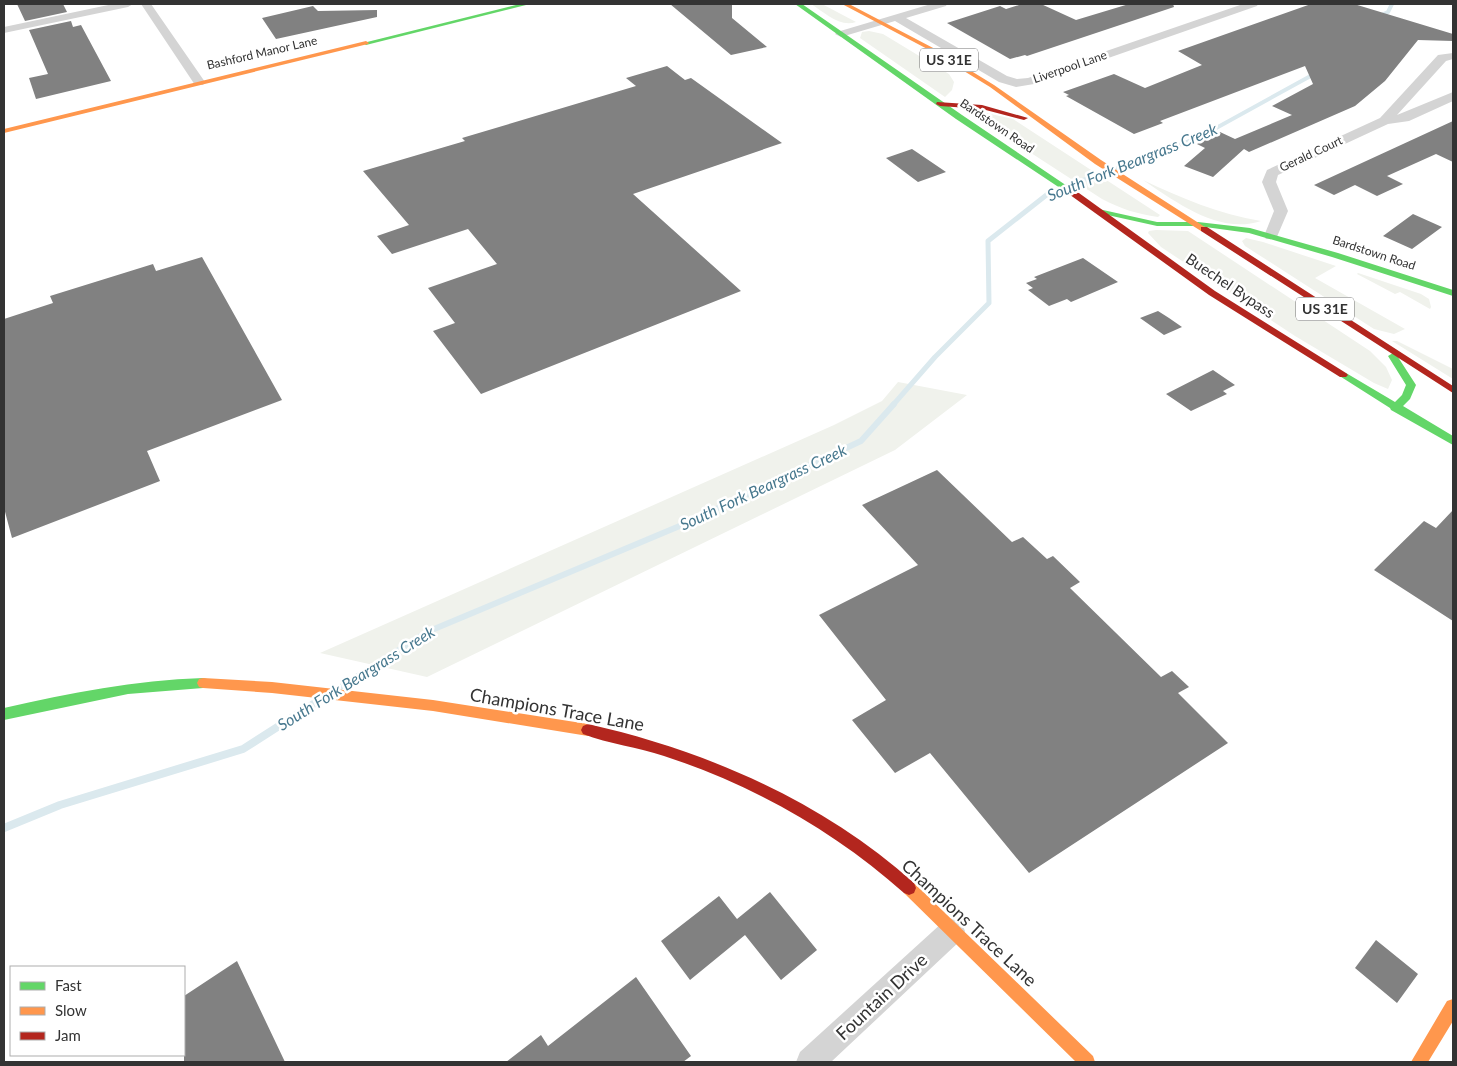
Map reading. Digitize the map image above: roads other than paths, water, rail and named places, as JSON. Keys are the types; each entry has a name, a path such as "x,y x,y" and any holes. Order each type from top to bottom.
{"main road":[{"name":"Bashford Manor Lane","path":"4,131 199,82 527,4"},
{"name":"Bardstown Road","path":"798,4 940,104 1097,210 1157,224 1198,224 1241,229 1271,236 1453,293"},
{"name":"Bardstown Road","path":"845,4 956,64 992,86 1098,162 1198,224"},
{"path":"956,64 962,82"},
{"path":"940,104 953,100 959,94"},
{"path":"940,104 980,105 1047,126"},
{"name":"Buechel Bypass","path":"1097,210 1212,293 1287,342 1453,441"},
{"name":"US 31E","path":"1198,224 1388,350 1453,390"},
{"path":"1388,350 1402,368 1411,385 1406,397 1395,408"},
{"path":"1395,408 1416,405"},
{"name":"Champions Trace Lane","path":"4,714 64,700 180,683 242,685 527,718 620,736 699,760 776,794 841,835 908,886 1087,1062"},
{"path":"1419,1062 1453,1006"}],"street":[{"path":"4,30 128,4"},
{"path":"146,4 199,82"},
{"path":"841,34 942,4"},
{"name":"Liverpool Lane","path":"896,17 1004,79 1016,83 1030,81 1253,4"},
{"name":"Gerald Court","path":"1385,121 1442,58 1453,56"},
{"name":"Gerald Court","path":"1271,236 1281,211 1269,182 1272,173 1385,121 1404,118 1453,96"},
{"name":"Fountain Drive","path":"810,1062 952,931"}],"waterway":[{"name":"South Fork Beargrass Creek","path":"1377,17 1388,12 1392,4"},
{"name":"South Fork Beargrass Creek","path":"1089,178 1198,138 1316,73"},
{"name":"South Fork Beargrass Creek","path":"893,405 935,357 989,303 988,241 1049,193 1092,177"},
{"name":"South Fork Beargrass Creek","path":"339,688 427,632 682,525 861,441 894,404"},
{"name":"South Fork Beargrass Creek","path":"4,828 60,805 243,749 318,701"}]}
